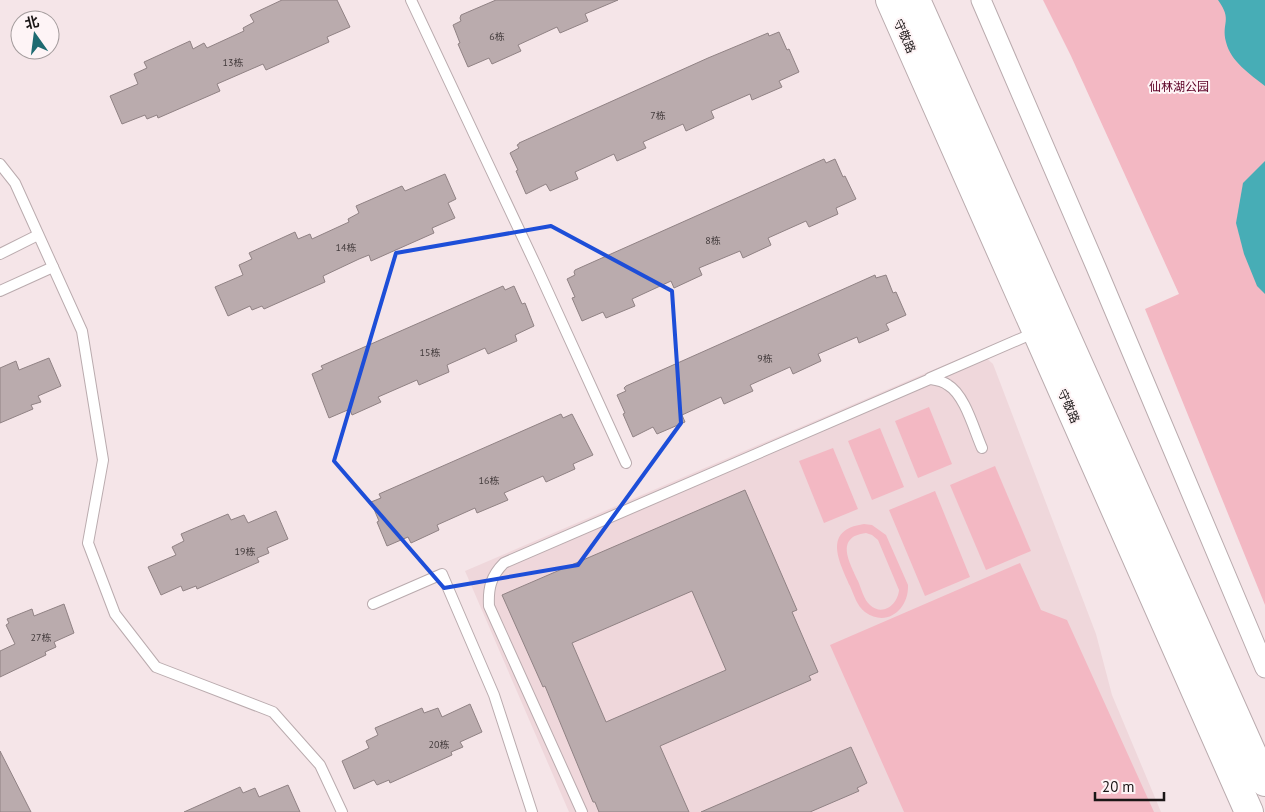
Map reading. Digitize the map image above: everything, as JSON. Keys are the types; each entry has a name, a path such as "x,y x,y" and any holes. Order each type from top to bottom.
{"main road":[{"name":"守敬路","path":"890,0 1249,812"},
{"name":"守敬路","path":"916,0 1265,782"}],"street":[{"path":"982,0 1265,668"}],"lane":[{"path":"411,0 626,463"},
{"path":"0,164 15,183 82,332 103,460 88,543 115,614 156,667 273,712 320,765 342,812"},
{"path":"0,254 38,235"},
{"path":"0,291 53,267"},
{"path":"582,812 489,606 490,584 504,562 1037,332"},
{"path":"930,379 940,380 957,392 982,448"},
{"path":"373,604 442,574 494,695 532,812"}],"highlighted area":[{"path":"551,226 672,291 681,423 578,565 444,588 334,461 396,253"}],"shaded area":[{"path":"970,354 984,356 993,364 1096,634 1112,695 1161,812 569,812 465,571"}],"green space":[{"name":"仙林湖公园","path":"1043,0 1265,0 1265,605 1145,309 1179,294 1071,56"},
{"path":"929,407 952,464 918,478 895,421"},
{"path":"880,428 904,487 872,500 848,441"},
{"path":"833,448 858,509 824,523 799,461"},
{"path":"995,466 1031,551 986,570 950,485"},
{"path":"935,491 970,577 925,596 889,510"},
{"path":"864,524 872,525 886,535 908,585 905,602 895,614 889,617 873,616 862,610 842,567 837,548 838,540 851,527","holes":["866,533 878,540 899,590 893,604 880,610 870,605 866,600 847,552 847,545 856,535"]},
{"path":"1020,563 1041,610 1067,620 1154,812 904,812 830,645"}],"water":[{"path":"1218,0 1265,0 1265,86 1237,62 1228,49 1225,35 1226,17"},
{"path":"1265,161 1265,294 1257,286 1244,254 1236,223 1243,183"}],"building":[{"path":"282,0 337,0 350,27 327,37 329,42 266,70 263,64 217,84 220,91 158,118 157,115 147,119 145,115 122,124 110,96 138,84 134,74 147,68 144,62 190,41 193,49 204,43 207,48 244,31 243,28 254,22 250,15"},
{"path":"496,0 618,0 585,14 588,21 560,33 557,27 518,45 521,51 492,64 489,58 468,67 458,44 460,43 453,25 461,21 461,15"},
{"path":"779,32 799,72 779,81 782,87 752,100 750,94 711,111 714,118 686,131 683,124 643,142 646,148 617,161 614,154 575,172 578,179 550,191 546,184 526,194 510,153 519,148 517,145 519,143 708,58 768,33 769,36"},
{"path":"824,159 826,163 835,159 856,199 836,208 838,214 809,227 806,221 768,238 771,245 743,258 740,251 699,268 702,275 674,288 671,281 632,299 635,306 606,318 603,312 582,321 572,298 575,297 567,279 575,275 575,270"},
{"path":"445,174 456,199 448,203 455,218 432,228 434,233 371,261 369,255 359,259 323,276 325,282 264,309 262,306 252,310 250,306 228,316 215,287 243,275 239,265 252,259 249,253 295,232 298,239 310,234 312,239 349,222 348,219 359,213 356,206 402,186 405,191"},
{"path":"875,275 876,278 886,275 893,293 896,292 906,315 886,324 889,330 859,343 857,337 818,354 821,361 793,374 790,367 750,385 753,391 724,404 721,397 682,415 685,422 657,434 653,427 633,437 617,395 626,391 624,388 626,386"},
{"path":"503,286 505,290 514,286 522,304 525,303 534,326 515,335 517,341 488,354 485,348 447,365 449,372 419,385 417,380 378,397 381,402 352,415 350,409 329,418 312,374 323,369 321,366"},
{"path":"49,358 61,386 38,396 41,402 31,405 33,409 0,423 0,368 16,361 19,370"},
{"path":"561,414 563,418 572,414 593,455 573,464 575,469 546,482 543,476 504,493 508,500 477,513 475,508 437,525 439,530 411,543 408,537 387,546 371,502 381,498 379,494"},
{"path":"745,490 797,610 792,612 818,672 809,676 811,680 660,746 689,812 599,812 595,802 593,802 545,686 543,687 502,595","holes":["692,591 726,670 606,722 572,643"]},
{"path":"276,511 288,539 267,548 269,553 257,558 259,562 197,589 196,586 183,591 181,586 161,595 148,567 176,555 172,547 184,541 181,534 228,514 231,520 244,515 248,523"},
{"path":"64,604 74,633 54,642 56,647 45,652 46,655 0,677 0,651 15,644 6,625 9,623 7,619 32,609 34,616"},
{"path":"470,704 482,732 460,742 463,747 451,752 452,755 390,783 389,780 377,785 374,780 354,789 342,761 369,748 366,741 378,735 375,728 422,708 424,713 438,708 442,717"},
{"path":"851,747 867,783 857,788 859,791 810,812 701,812"},
{"path":"0,751 31,812 0,812"},
{"path":"288,785 300,812 184,812 240,787 243,793 255,788 259,797"}]}
